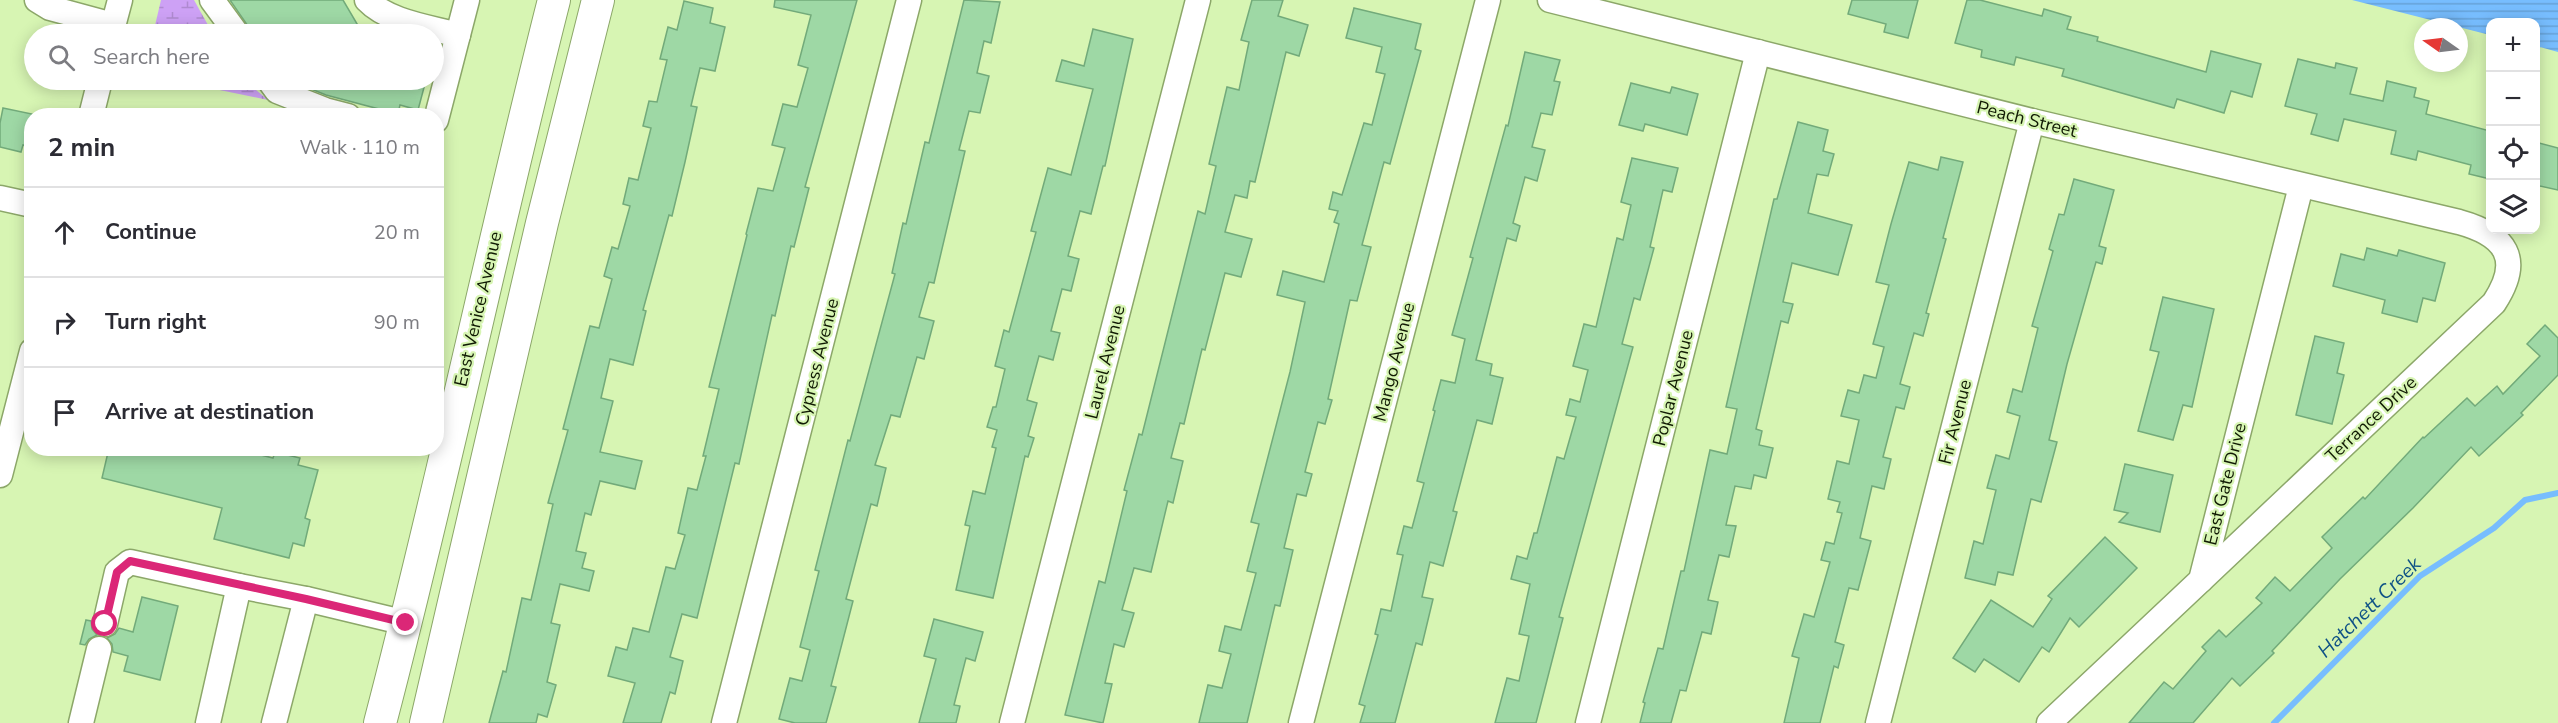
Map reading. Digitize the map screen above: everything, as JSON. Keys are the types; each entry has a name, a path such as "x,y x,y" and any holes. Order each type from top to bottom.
{"main road":[{"name":"East Venice Avenue","path":"380,723 406,623 506,192 554,0"},
{"path":"426,723 542,223 598,0"}],"street":[{"path":"37,0 50,8 95,24"},
{"path":"114,24 120,0"},
{"path":"212,0 230,24"},
{"path":"367,0 379,10 420,24"},
{"path":"444,89 466,0"},
{"name":"Cypress Avenue","path":"724,723 909,0"},
{"name":"Laurel Avenue","path":"1012,723 1198,0"},
{"name":"Mango Avenue","path":"1301,723 1488,0"},
{"name":"Peach Street","path":"1550,0 2032,121 2475,227 2500,244"},
{"path":"444,31 458,35"},
{"name":"Poplar Avenue","path":"1588,723 1758,52"},
{"path":"93,108 98,90"},
{"path":"276,90 320,108"},
{"path":"439,108 444,90"},
{"name":"Fir Avenue","path":"1878,723 2032,121"},
{"name":"East Gate Drive","path":"2200,580 2301,186"},
{"path":"0,198 24,203"},
{"name":"Terrance Drive","path":"2200,580 2494,303 2506,286 2510,268 2507,253 2500,244"},
{"path":"0,475 24,382"},
{"path":"105,624 117,572 130,561 406,623"},
{"path":"2049,723 2200,580"},
{"path":"213,722 239,586"},
{"path":"274,723 306,599"},
{"path":"81,723 99,649"}],"green space":[{"path":"161,0 194,0 207,24 155,24"},
{"path":"220,90 256,90 268,100"}],"water":[{"path":"2352,0 2558,0 2558,52 2540,47 2540,18 2486,18 2486,34 2468,29 2468,18 2423,18"}],"building":[{"path":"230,0 343,0 357,24 247,24"},
{"path":"775,0 857,0 805,187 809,188 794,247 791,246 775,316 772,315 739,464 735,463 697,618 682,614 670,657 683,661 675,694 670,692 661,723 623,723 635,683 608,676 616,647 627,650 633,628 649,632 666,567 675,569 685,535 678,533 688,488 697,490 706,456 703,456 719,389 709,387 758,188 773,191 785,148 772,145 783,104 797,107 808,68 798,65 811,15 774,7"},
{"path":"964,0 1000,2 991,43 984,41 977,73 989,76 980,113 969,111 959,150 965,151 934,283 929,282 919,317 934,321 924,359 917,357 900,417 891,415 875,465 886,468 877,506 871,504 846,599 853,601 831,686 836,687 826,723 795,723 779,719 790,678 802,681 810,650 800,647 819,571 815,570 848,440 850,441 895,274 892,273 903,223 906,224 925,142 929,143"},
{"path":"1252,0 1283,0 1278,16 1308,25 1299,56 1286,52 1255,182 1250,181 1247,198 1235,195 1225,232 1252,239 1241,277 1225,273 1205,350 1202,349 1184,424 1180,423 1171,458 1183,461 1173,503 1168,501 1151,572 1134,568 1122,610 1134,613 1124,647 1114,644 1105,683 1112,684 1103,723 1065,715 1099,581 1105,583 1127,491 1124,490 1139,434 1142,435 1198,211 1205,214 1216,166 1209,164 1227,87 1239,90 1249,42 1241,40"},
{"path":"1852,0 1918,0 1908,38 1884,32 1886,24 1848,14"},
{"path":"1967,0 1980,0 2042,16 2044,9 2071,17 2067,29 2098,37 2097,41 2206,72 2211,51 2261,64 2252,97 2231,91 2224,113 2177,99 2174,108 2062,76 2064,69 2016,57 2014,65 1981,57 1982,50 1955,43"},
{"path":"684,1 713,8 710,23 725,27 715,71 700,68 691,106 697,107 685,162 672,216 669,215 643,310 646,311 633,365 610,359 601,398 613,401 600,452 642,461 635,489 600,481 591,515 585,513 576,551 586,553 582,568 594,571 589,591 560,584 551,623 560,625 547,682 556,685 547,717 538,714 536,723 489,723 503,671 506,672 522,598 531,600 553,504 548,503 568,430 563,429 590,326 599,328 612,279 604,276 612,247 618,249 630,206 623,204 629,178 638,180 651,128 643,126 649,101 657,102 667,60 660,59 668,27 677,30"},
{"path":"1354,8 1421,24 1415,49 1421,51 1390,164 1384,162 1362,245 1371,247 1357,301 1350,300 1328,399 1332,400 1325,424 1318,422 1305,472 1312,474 1306,496 1297,494 1284,548 1293,550 1280,606 1275,605 1247,723 1199,723 1208,685 1222,688 1231,654 1219,651 1225,626 1241,630 1256,573 1247,571 1259,524 1251,522 1290,372 1305,302 1277,295 1283,271 1324,282 1339,224 1334,222 1338,211 1329,209 1333,192 1342,195 1364,123 1372,125 1385,74 1376,72 1382,47 1346,38"},
{"path":"1093,29 1133,39 1105,166 1103,166 1091,214 1080,211 1068,256 1079,259 1071,291 1062,289 1051,331 1060,333 1053,360 1039,356 1027,400 1037,403 1028,436 1034,438 1028,457 1025,456 993,598 956,590 970,526 965,525 973,491 985,494 996,448 992,447 997,430 987,427 993,407 996,407 1005,369 995,366 1004,330 1009,332 1036,232 1031,231 1048,168 1071,175 1093,89 1056,81 1062,60 1084,66"},
{"path":"1525,52 1560,60 1554,81 1560,82 1552,115 1541,113 1532,147 1545,150 1537,181 1525,177 1513,223 1520,226 1516,241 1507,238 1476,360 1492,364 1490,375 1503,378 1492,424 1477,420 1453,511 1457,512 1443,566 1430,562 1422,597 1433,599 1422,645 1416,643 1395,723 1360,723 1365,706 1359,704 1378,635 1375,634 1381,609 1391,611 1403,555 1397,554 1404,526 1412,528 1424,483 1417,481 1441,380 1455,383 1465,339 1452,335 1473,258 1470,257 1506,125 1508,126"},
{"path":"2298,59 2335,68 2336,63 2357,68 2350,94 2383,101 2387,81 2416,88 2414,97 2429,101 2426,114 2486,130 2486,178 2469,174 2471,165 2418,151 2416,160 2391,154 2396,131 2344,119 2338,141 2311,134 2317,114 2285,106"},
{"path":"1631,83 1670,93 1672,87 1698,94 1687,135 1645,124 1643,131 1619,125"},
{"path":"314,90 423,90 419,108 400,105 399,108 375,108"},
{"path":"3,108 24,112 24,145 21,152 0,147 0,123"},
{"path":"1798,122 1828,130 1823,151 1834,154 1828,176 1817,174 1808,213 1852,225 1838,275 1792,263 1783,302 1793,304 1788,323 1781,321 1756,429 1762,431 1759,445 1773,448 1766,478 1754,475 1751,489 1735,486 1726,525 1736,526 1729,557 1719,555 1708,600 1718,602 1711,634 1702,632 1686,691 1680,690 1671,723 1640,723 1645,703 1643,702 1658,648 1663,649 1681,571 1684,571 1710,450 1727,454 1737,409 1726,407 1774,199 1777,199"},
{"path":"2540,143 2558,148 2558,190 2540,186"},
{"path":"1941,157 1963,162 1943,238 1946,239 1926,313 1929,314 1923,336 1914,333 1900,384 1910,387 1904,409 1896,407 1883,457 1891,459 1884,489 1872,486 1860,538 1871,541 1858,590 1849,588 1835,642 1844,645 1838,668 1834,666 1820,723 1784,723 1799,658 1792,656 1804,614 1814,617 1830,562 1821,560 1826,542 1834,544 1842,513 1837,512 1840,502 1828,499 1837,461 1849,464 1859,420 1841,416 1848,390 1859,393 1864,375 1876,378 1884,347 1873,344 1889,285 1876,282 1891,224 1909,162 1938,170"},
{"path":"1632,158 1678,168 1672,192 1663,190 1650,247 1654,248 1640,300 1634,298 1622,344 1633,347 1559,617 1563,618 1536,723 1495,723 1507,678 1519,681 1529,636 1519,634 1530,584 1511,579 1517,556 1527,559 1534,533 1537,533 1557,457 1564,459 1576,417 1566,415 1570,399 1580,402 1588,370 1573,366 1584,324 1596,327 1617,238 1623,240 1631,205 1621,202"},
{"path":"2074,179 2114,190 2099,246 2106,248 2102,264 2096,262 2067,364 2049,440 2057,442 2041,502 2031,499 2013,575 1998,572 1995,585 1965,578 1974,541 1983,544 1996,490 1987,488 1996,455 2009,459 2020,416 2007,412 2013,389 2022,392 2038,328 2032,326 2053,251 2049,249 2059,214 2064,215"},
{"path":"2367,248 2397,256 2399,250 2445,263 2435,301 2423,298 2417,322 2382,313 2385,300 2333,286 2341,254 2364,260"},
{"path":"2163,297 2214,309 2192,407 2183,405 2173,440 2138,431 2159,352 2150,350"},
{"path":"2545,325 2558,338 2558,375 2521,413 2523,415 2479,456 2471,447 2413,508 2340,579 2272,651 2274,653 2240,686 2232,678 2193,723 2129,723 2164,682 2173,689 2206,651 2202,647 2219,630 2226,637 2262,603 2256,598 2275,577 2290,591 2332,548 2322,537 2363,497 2365,499 2423,437 2467,398 2475,406 2497,386 2503,394 2540,356 2527,344"},
{"path":"2315,336 2344,343 2337,373 2344,375 2332,424 2296,415"},
{"path":"107,456 265,456 273,458 274,456 292,456 300,458 298,465 318,470 305,518 310,520 304,546 293,543 289,558 214,539 222,508 102,478"},
{"path":"2125,464 2173,475 2160,532 2119,522 2128,513 2114,510"},
{"path":"2105,537 2137,568 2079,627 2070,618 2049,652 2042,647 2019,682 1984,659 1975,672 1953,658 1991,600 2033,627 2052,599 2048,596"},
{"path":"142,597 178,606 160,680 124,671 128,656 113,652 112,644 107,638 115,634 119,628 133,632"},
{"path":"934,619 983,632 975,661 966,658 954,705 960,706 956,723 919,723 936,659 924,656"},
{"path":"86,620 91,621 92,629 97,635 89,639 85,645 80,644"}],"waterway":[{"name":"Hatchett Creek","path":"2274,723 2420,576 2494,528 2525,500 2558,493"}],"route":[{"path":"105,624 117,572 130,561 406,623"}]}
